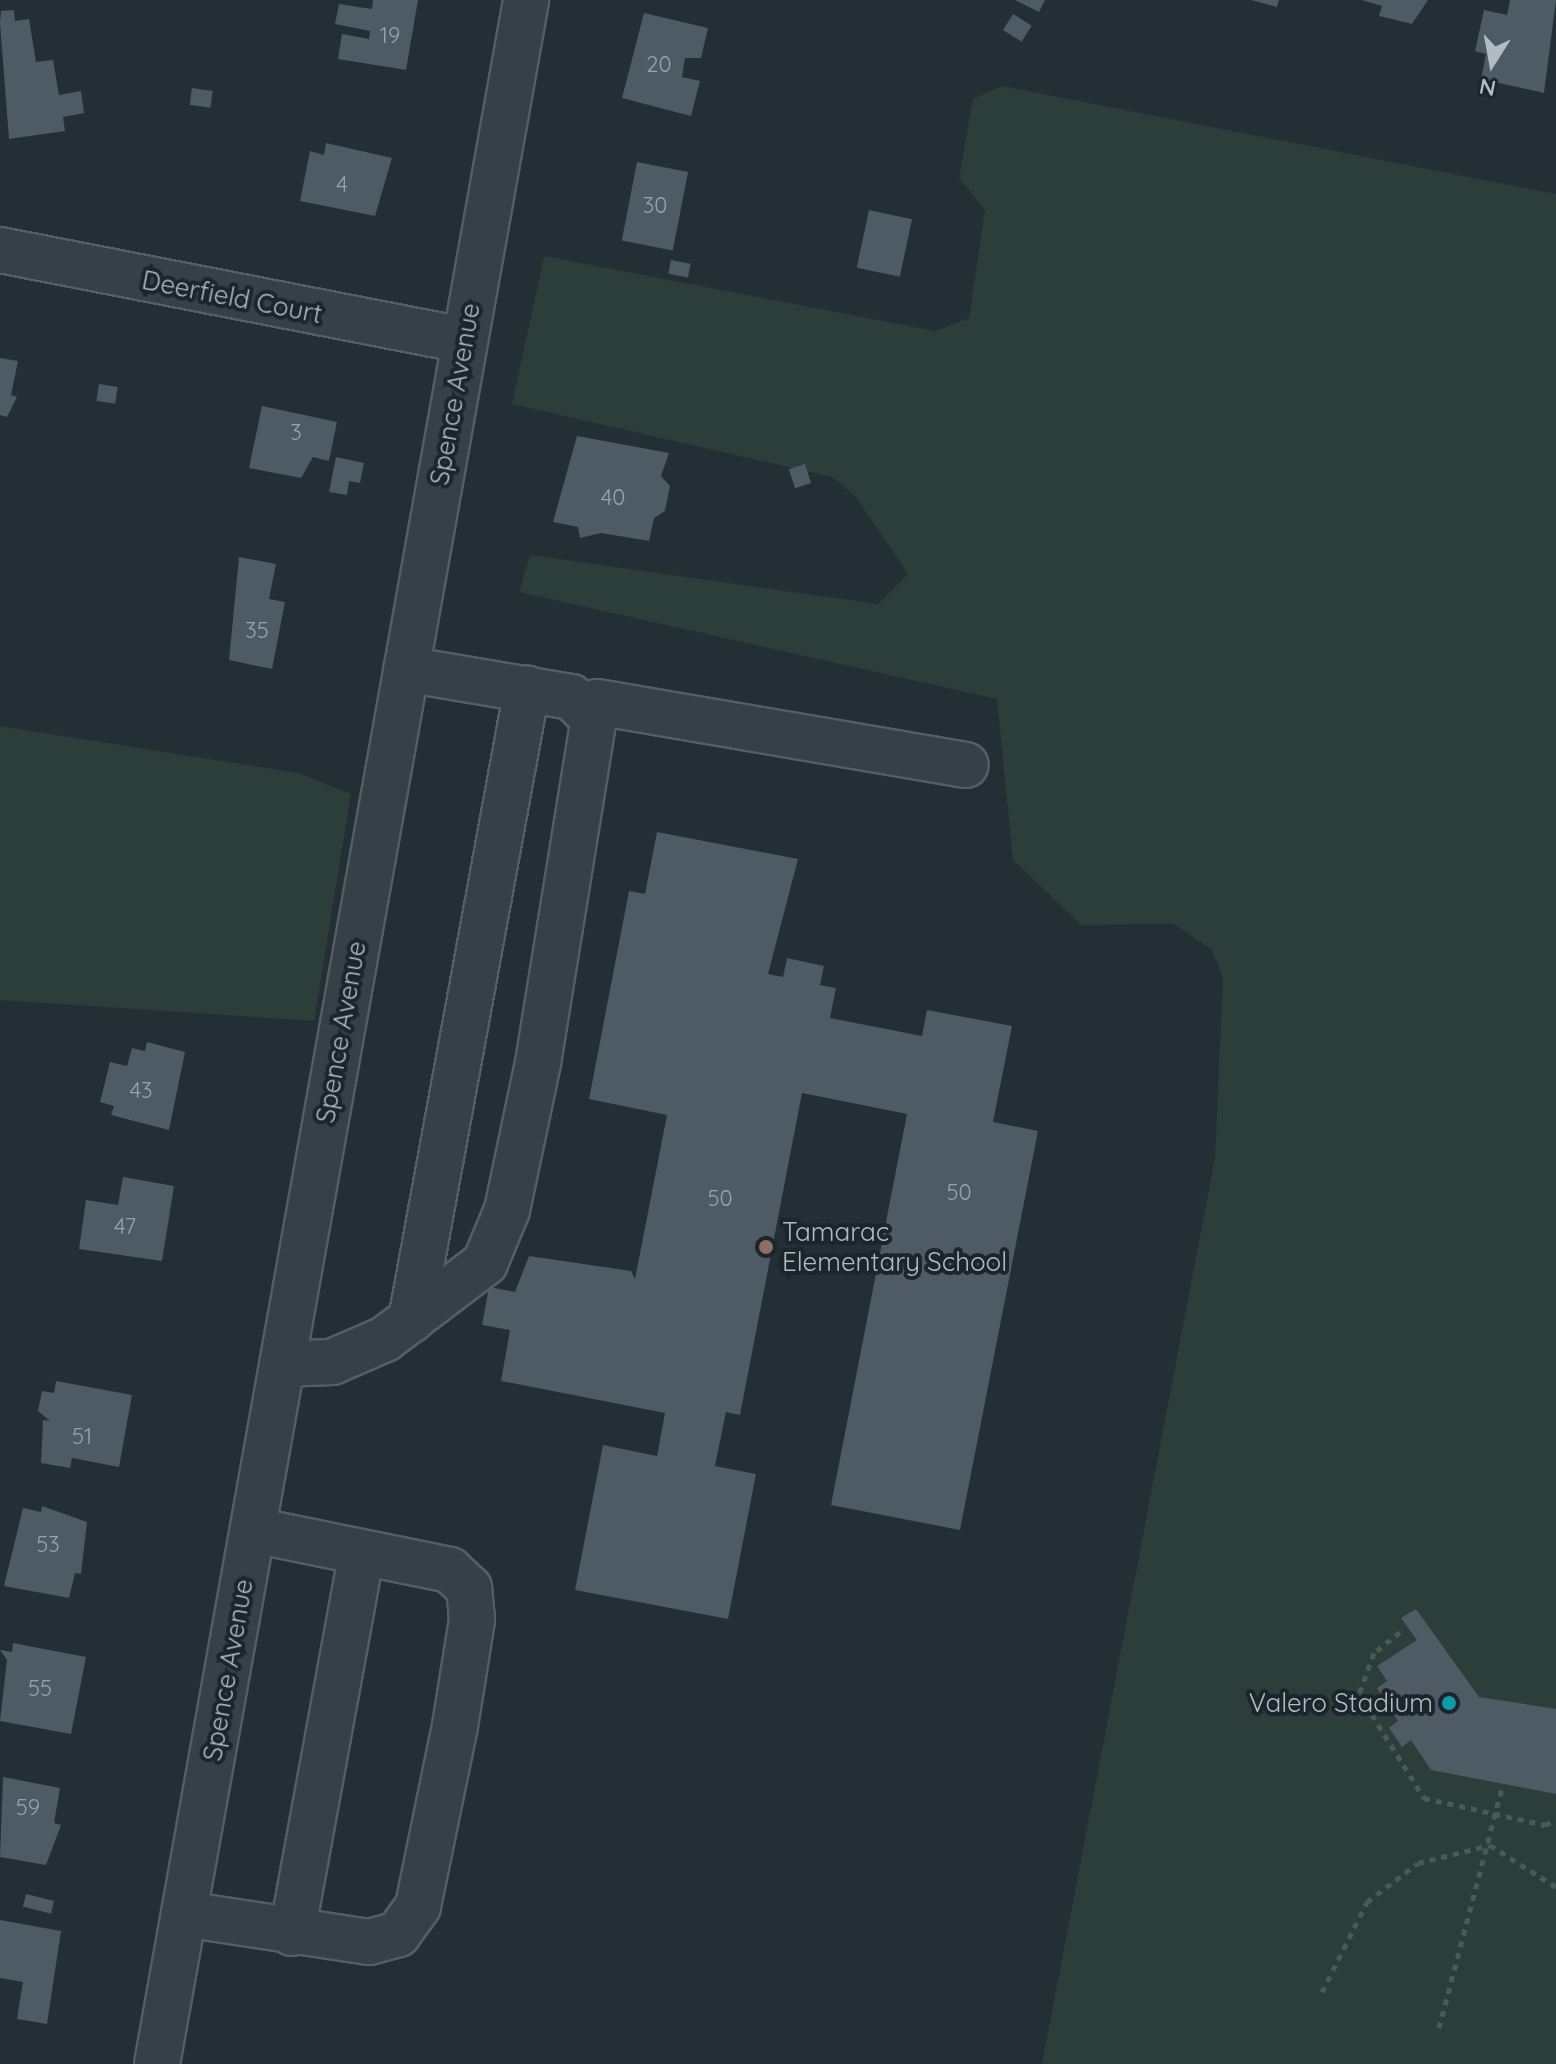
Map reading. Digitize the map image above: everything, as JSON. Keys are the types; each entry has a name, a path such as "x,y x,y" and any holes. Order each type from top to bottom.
{"street":[{"name":"Spence Avenue","path":"157,2064 526,0"},
{"name":"Deerfield Court","path":"0,250 464,340"},
{"path":"282,1364 332,1362 429,1309 485,1263 507,1210 591,754 594,719 571,697 406,669"},
{"path":"429,1309 527,689"},
{"path":"583,708 597,702 966,765"},
{"path":"184,1914 292,1933 369,1942 398,1934 418,1906 455,1726 472,1620 469,1588 450,1570 253,1530"},
{"path":"292,1933 362,1552"}],"path":[{"path":"1400,1632 1374,1653 1359,1694 1424,1798 1545,1825 1556,1820"},
{"path":"1439,2028 1490,1845 1503,1784"},
{"path":"1322,1992 1367,1902 1418,1863 1490,1845 1556,1887"}],"green space":[{"path":"1002,86 1556,194 1556,2064 1042,2064 1215,1158 1223,978 1212,950 1174,924 1081,925 1013,860 997,699 519,592 530,555 878,604 908,574 856,497 832,477 512,404 544,256 935,331 969,318 985,210 959,178 973,99"},
{"path":"0,726 298,773 351,794 314,1021 0,1000"}],"building":[{"path":"373,0 418,0 406,70 338,59 342,34 369,39 370,31 335,24 339,4 372,9"},
{"path":"1015,0 1045,0 1039,12"},
{"path":"1251,0 1279,0 1277,7"},
{"path":"1362,0 1428,0 1412,24 1379,16 1382,6"},
{"path":"1510,0 1556,0 1544,93 1481,79 1486,54 1475,51 1484,10 1507,15"},
{"path":"14,10 15,21 29,19 36,62 53,60 59,95 81,91 84,113 63,117 65,131 9,139 0,23 1,11"},
{"path":"644,13 708,28 701,58 685,58 682,77 700,81 691,116 622,98"},
{"path":"1013,14 1032,26 1022,42 1003,30"},
{"path":"192,88 213,91 210,108 190,105"},
{"path":"326,143 392,158 375,216 300,201 310,151 324,155"},
{"path":"637,162 688,172 673,250 622,241"},
{"path":"869,210 912,219 900,277 857,268"},
{"path":"671,260 691,264 688,278 668,274"},
{"path":"0,358 18,361 11,395 17,397 7,417 0,415"},
{"path":"99,384 118,387 115,404 96,401"},
{"path":"262,406 337,422 329,461 313,457 301,478 249,468"},
{"path":"577,436 669,453 661,476 670,486 665,511 654,518 649,541 601,533 580,538 578,527 553,522"},
{"path":"336,457 364,463 360,483 349,481 347,495 329,492"},
{"path":"805,464 811,483 795,488 789,469"},
{"path":"239,557 276,564 269,599 285,602 272,669 229,660"},
{"path":"657,832 798,859 768,974 783,977 787,958 824,966 820,985 836,988 830,1018 922,1036 927,1010 1012,1026 993,1122 1038,1131 960,1530 831,1505 907,1114 802,1093 740,1415 726,1412 715,1466 756,1474 728,1619 575,1590 603,1445 657,1456 665,1413 501,1381 510,1330 482,1325 489,1287 515,1292 529,1256 631,1271 635,1279 667,1115 589,1099 629,891 645,894"},
{"path":"147,1042 185,1052 169,1130 111,1115 114,1106 100,1102 110,1062 127,1066 132,1048 145,1051"},
{"path":"123,1177 174,1186 162,1261 79,1249 86,1200 118,1205"},
{"path":"56,1381 132,1395 119,1467 72,1458 70,1468 41,1463 43,1420 50,1421 38,1411 42,1391 54,1393"},
{"path":"42,1506 87,1522 81,1574 75,1573 69,1598 4,1586 23,1508 41,1512"},
{"name":"Valero Stadium","path":"1416,1609 1479,1697 1556,1709 1556,1794 1431,1770 1411,1740 1402,1747 1389,1728 1398,1721 1377,1688 1387,1681 1377,1666 1417,1640 1401,1618"},
{"path":"13,1643 86,1657 71,1734 0,1721 7,1660 0,1650 12,1652"},
{"path":"3,1777 60,1788 54,1823 61,1825 46,1865 0,1857"},
{"path":"26,1894 54,1901 51,1914 23,1907"},
{"path":"0,1920 61,1931 47,2024 17,2019 23,1982 0,1978"}],"place":[{"name":"Tamarac Elementary School","path":"766,1247"},
{"name":"Valero Stadium","path":"1449,1703"}]}
